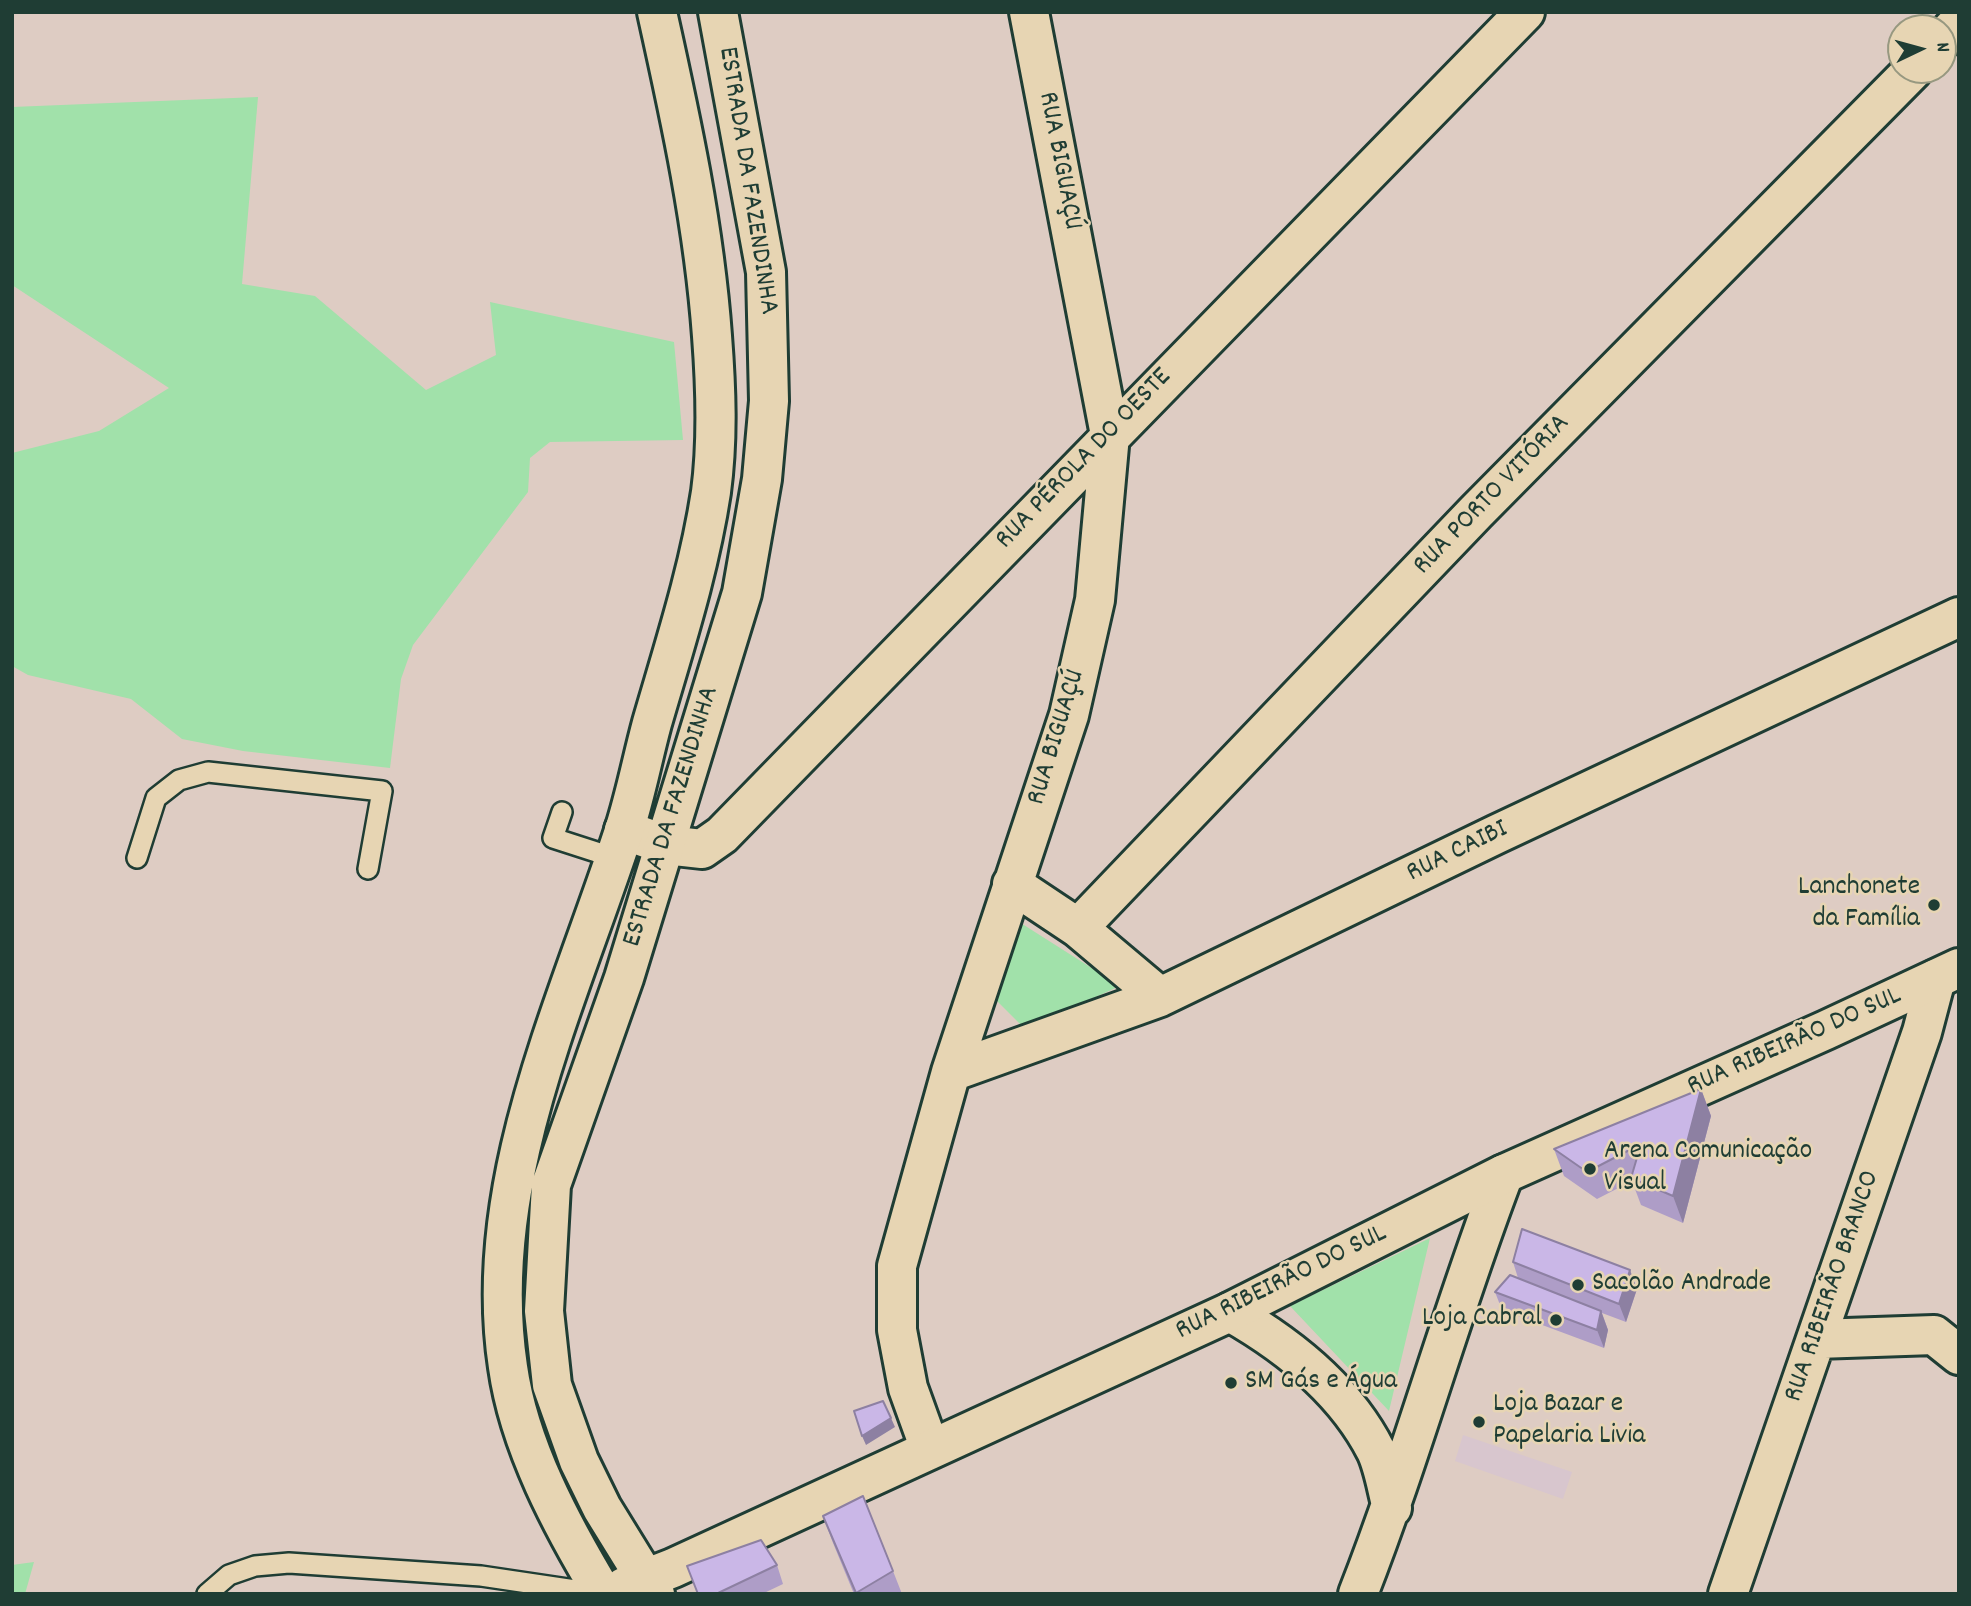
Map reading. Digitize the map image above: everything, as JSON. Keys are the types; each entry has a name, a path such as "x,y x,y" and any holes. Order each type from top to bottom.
{"street":[{"name":"ESTRADA DA FAZENDINHA","path":"603,1594 551,1494 526,1437 508,1367 503,1292 511,1189 535,1096 620,844 695,575 711,490 717,407 706,265 683,126 657,12"},
{"name":"ESTRADA DA FAZENDINHA","path":"652,1586 602,1508 579,1461 552,1385 544,1311 551,1185 666,845 742,593 762,479 769,401 766,272 718,12"},
{"name":"RUA BIGUAÇÚ","path":"930,1449 908,1388 897,1330 897,1266 951,1072 1072,703 1095,600 1110,435 1029,12"},
{"name":"RUA PÉROLA DO OESTE","path":"620,844 702,849 722,835 1525,12"},
{"name":"RUA PORTO VITÓRIA","path":"1078,928 1476,512 1899,84"},
{"name":"RUA CAIBI","path":"951,1072 1160,997 1497,834 1959,617"},
{"path":"1012,884 1078,928 1160,997"},
{"name":"RUA RIBEIRÃO DO SUL","path":"603,1594 652,1586 930,1449 1230,1312 1504,1174 1948,973"},
{"name":"RUA RIBEIRÃO BRANCO","path":"1728,1594 1922,1032 1948,973"},
{"path":"1358,1594 1392,1508 1504,1174"},
{"path":"1230,1312 1261,1330 1315,1373 1348,1406 1377,1453 1392,1508"},
{"path":"1817,1339 1951,1338"}],"lane":[{"path":"137,858 156,798 179,780 208,772 382,791 368,869"},
{"path":"562,812 553,838 620,844"},
{"path":"207,1594 229,1575 255,1566 289,1563 481,1576 603,1594"}],"shaded area":[{"path":"1463,1435 1572,1472 1563,1499 1455,1461"}],"green space":[{"path":"258,97 242,284 315,296 426,390 496,355 490,302 674,342 683,440 550,442 530,458 528,492 413,645 401,679 390,768 243,751 182,739 131,699 28,675 12,666 12,453 99,431 169,388 12,285 12,107"},
{"path":"1016,920 1120,986 1025,1029 991,995"},
{"path":"1430,1238 1389,1411 1290,1306"},
{"path":"34,1562 25,1594 12,1594 12,1565"}],"building":[{"path":"1701,1089 1673,1196 1631,1178 1641,1144 1587,1172 1554,1149"},
{"path":"1522,1229 1630,1270 1619,1304 1513,1262"},
{"path":"1510,1275 1601,1311 1597,1330 1495,1292"},
{"path":"883,1401 891,1418 862,1436 854,1411"},
{"path":"863,1496 893,1571 856,1593 823,1516"},
{"path":"761,1540 777,1565 716,1594 698,1594 687,1566"}],"place":[{"name":"Lanchonete da Família","path":"1934,905"},
{"name":"Arena Comunicação Visual","path":"1590,1169"},
{"name":"Sacolão Andrade","path":"1578,1285"},
{"name":"Loja Cabral","path":"1556,1320"},
{"name":"SM Gás e Água","path":"1231,1383"},
{"name":"Loja Bazar e Papelaria Livia","path":"1479,1422"}]}
